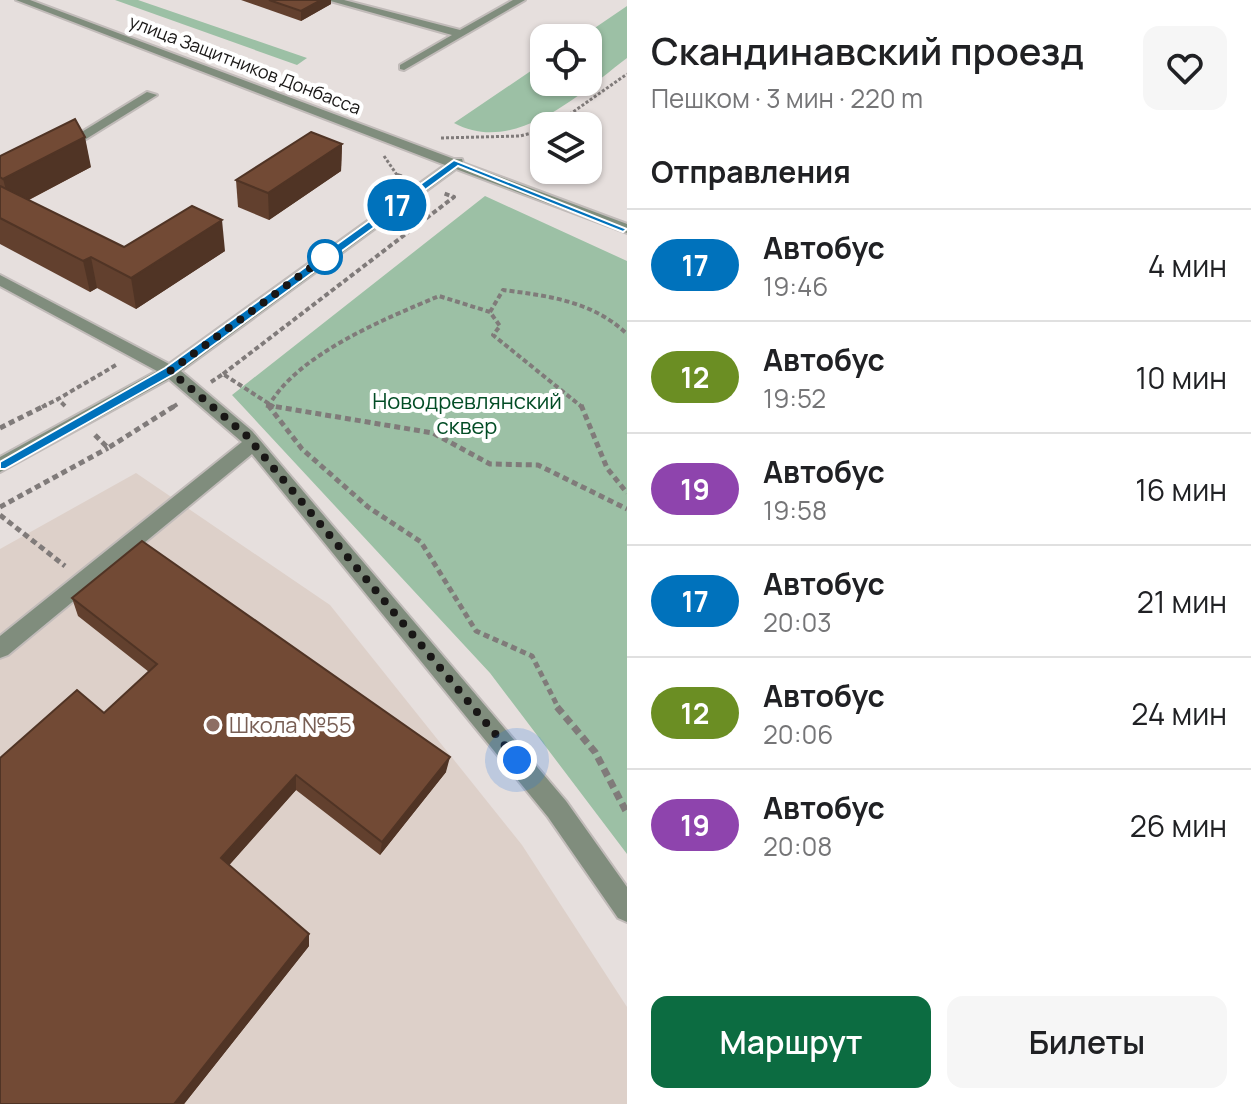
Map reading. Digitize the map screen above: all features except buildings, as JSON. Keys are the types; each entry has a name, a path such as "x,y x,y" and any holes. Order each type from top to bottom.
{"street":[{"name":"улица Защитников Донбасса","path":"21,0 457,162 627,229"},
{"path":"332,0 461,34"},
{"path":"404,67 520,0"},
{"path":"53,152 151,95"},
{"path":"0,465 170,371 457,162"},
{"path":"0,280 170,371 253,443 557,809 627,909"},
{"path":"0,649 253,443"}],"path":[{"path":"573,112 627,74"},
{"path":"446,143 432,138 530,134"},
{"path":"0,507 108,448 223,374 454,197 397,175 382,154 400,142"},
{"path":"490,312 503,290 567,298 616,322 627,334"},
{"path":"267,406 308,364 366,327 439,296 490,312 500,326 493,335 580,403 607,468 627,493"},
{"path":"0,428 124,361"},
{"path":"223,374 267,406 302,449 346,488 421,542 476,631 532,656 553,702 595,752 627,813"},
{"path":"58,399 108,448"},
{"path":"267,406 433,433 490,464 538,465 627,509"},
{"path":"0,515 85,581"}],"shaded area":[{"name":"Школа №55","path":"136,473 330,605 522,845 627,1007 627,1104 0,1104 0,549"}],"green space":[{"path":"115,0 138,0 307,58 297,65"},
{"path":"627,6 627,58 602,78 602,24"},
{"path":"530,71 530,96 578,96 553,112 530,112 530,123 500,132 477,131 454,123"},
{"name":"Новодревлянский сквер","path":"485,196 627,261 627,854 490,673 232,395"}],"bus line":[{"name":"17","path":"0,465 170,371 457,162 627,229"}],"place":[{"name":"Школа №55","path":"213,725"}],"route":[{"path":"325,257 335,250 170,371 246,435 517,760"}]}
